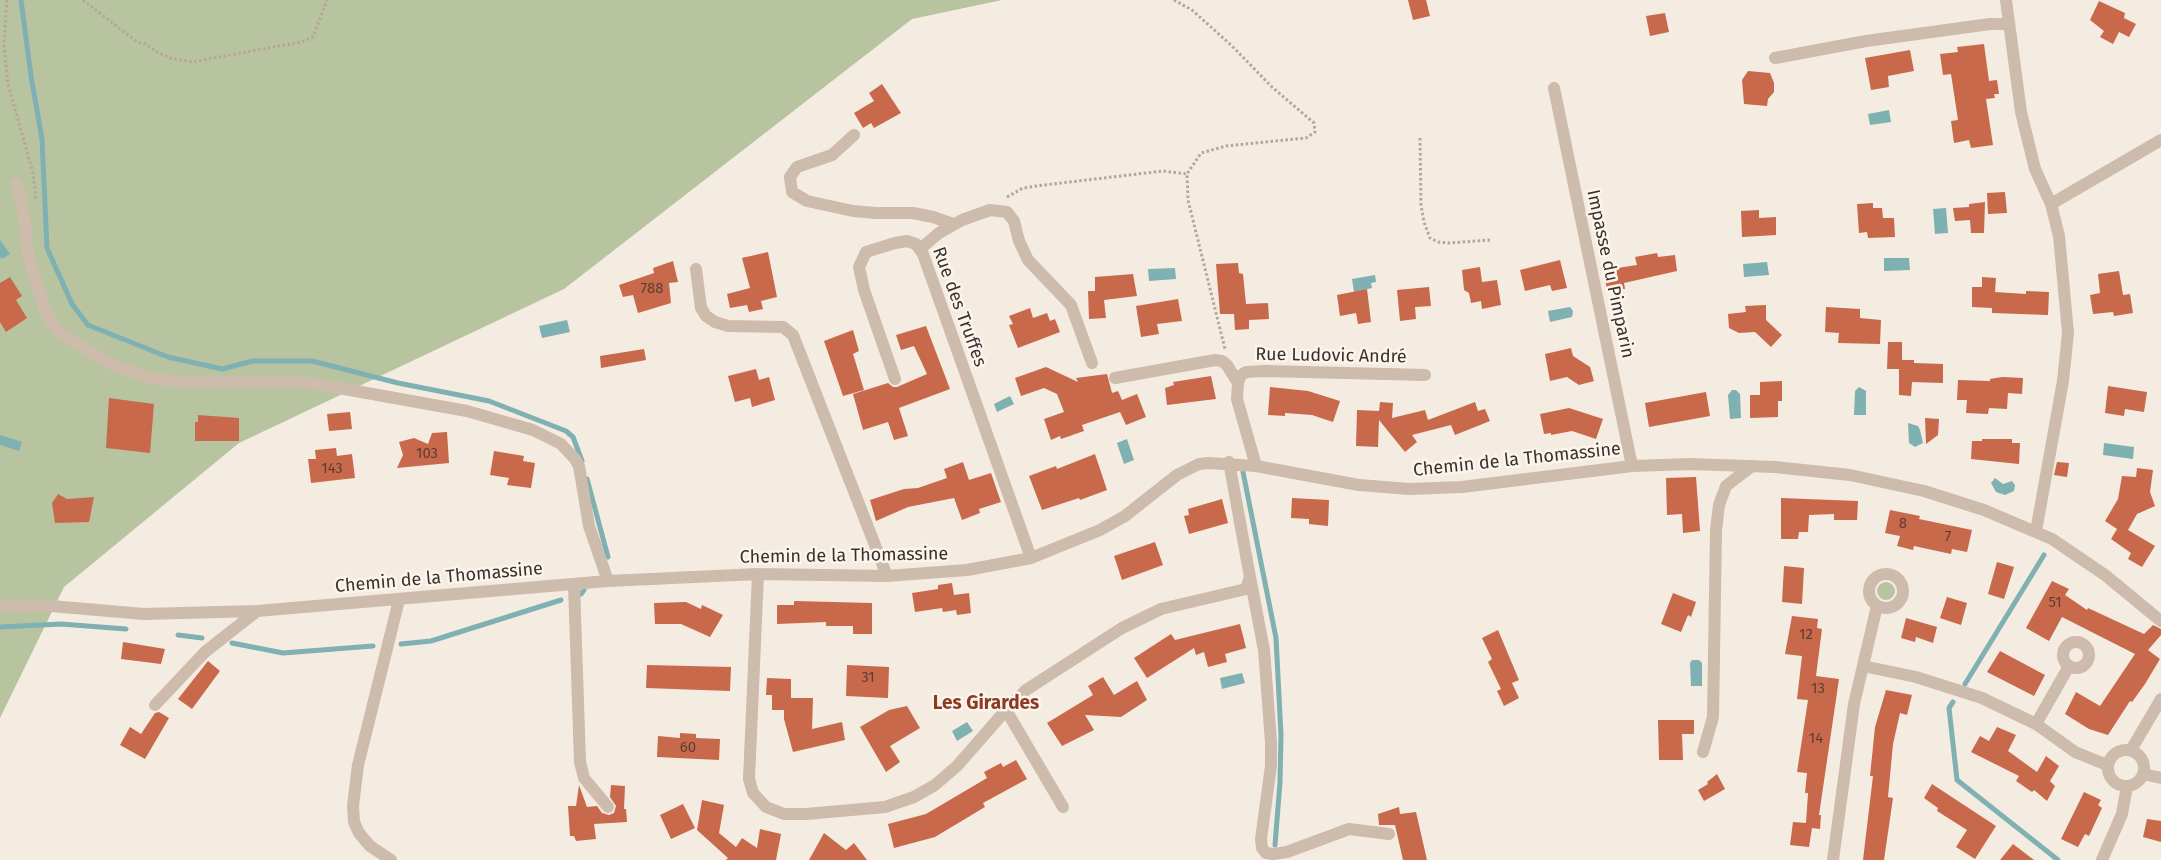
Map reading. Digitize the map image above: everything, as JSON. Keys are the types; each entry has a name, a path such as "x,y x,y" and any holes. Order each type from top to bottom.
{"street":[{"path":"2006,0 2021,112 2035,169 2051,204 2059,236 2068,333 2063,380 2036,531"},
{"path":"1775,58 1866,41 1990,24 2009,24"},
{"name":"Impasse du Pimparin","path":"1554,88 1632,466"},
{"path":"854,135 832,155 797,167 790,177 792,192 807,201 853,211 913,213 953,224"},
{"path":"2051,204 2161,140"},
{"path":"16,183 23,210 28,254 46,314 61,333 83,348 115,366 151,378 173,381 311,383 467,411 542,434 561,444 575,458 579,466 589,526 608,581"},
{"path":"920,249 953,224 990,210 1007,212 1011,216 1028,260 1071,305 1092,363"},
{"name":"Rue des Truffes","path":"895,379 864,290 859,267 866,252 874,248 907,241 916,244 920,249 1032,558"},
{"path":"696,269 701,308 710,319 728,326 782,327 793,335 887,576"},
{"path":"1115,378 1216,360 1227,365 1238,383"},
{"name":"Rue Ludovic André","path":"1256,466 1237,399 1240,376 1250,371 1426,375"},
{"path":"1229,462 1264,650 1271,766 1261,839 1262,848 1266,853 1287,852 1349,829 1389,834"},
{"name":"Chemin de la Thomassine","path":"0,607 51,606 144,614 257,611 608,581 758,574 887,576 967,570 1032,558 1084,537 1118,520 1189,468 1208,463 1229,462 1337,482 1409,489 1462,487 1632,466 1691,464 1752,466 1850,475 1887,483 1984,510 2036,531 2105,575 2161,621"},
{"path":"1703,752 1713,717 1716,530 1719,505 1726,486 1752,466"},
{"path":"758,574 749,779 756,798 771,810 784,814 864,810 885,807 914,797 935,785 958,766 1006,710 1026,690 1045,677 1136,621 1161,609 1244,590 1248,586 1250,577"},
{"path":"574,584 580,762 584,778 608,807"},
{"path":"391,860 370,846 359,833 354,822 353,806 358,765 399,600"},
{"path":"1833,860 1854,704 1877,606"},
{"path":"155,705 205,652 257,611"},
{"path":"1863,666 1916,677 1966,692 2036,724 2075,752 2107,765"},
{"path":"2036,724 2069,666"},
{"path":"2131,750 2161,699"},
{"path":"1006,710 1063,807"},
{"path":"2131,750 2141,757 2144,768 2143,774 2137,782 2128,786 2112,780 2109,776 2107,765 2116,752 2131,750"},
{"path":"2143,774 2161,778"},
{"path":"2102,860 2122,814 2128,786"}],"path":[{"path":"7,0 4,45 8,84 33,173 36,206"},
{"path":"83,0 137,42 146,44 154,51 170,58 192,62 301,42 313,37 327,0"},
{"path":"1174,0 1192,10 1232,46 1272,87 1314,123 1315,132 1306,138 1226,146 1201,154 1187,174 1188,200 1226,352"},
{"path":"1420,138 1421,205 1424,222 1430,238 1438,242 1450,243 1490,240"},
{"path":"990,210 1012,193 1023,188 1163,171 1187,174"}],"green space":[{"path":"0,0 1002,0 912,19 564,289 239,443 64,587 0,718"},
{"path":"1886,582 1892,585 1895,591 1892,597 1886,600 1880,597 1877,591 1880,585"}],"water":[{"path":"1889,110 1891,122 1870,125 1868,114"},
{"path":"1946,208 1948,233 1935,234 1933,209"},
{"path":"0,240 10,254 2,259 0,257"},
{"path":"1884,258 1909,258 1910,270 1884,271"},
{"path":"1767,262 1769,275 1744,277 1743,264"},
{"path":"1175,268 1176,279 1149,281 1148,269"},
{"path":"1375,275 1376,282 1371,283 1372,288 1354,292 1352,279"},
{"path":"1570,307 1573,311 1572,317 1550,322 1548,311"},
{"path":"567,320 570,332 542,338 539,326"},
{"path":"1859,387 1866,391 1866,415 1854,415 1855,391"},
{"path":"1732,390 1736,390 1740,394 1741,418 1730,419 1728,395"},
{"path":"1010,396 1014,404 997,412 994,404"},
{"path":"1908,423 1918,426 1920,430 1923,443 1915,447 1909,443"},
{"path":"0,435 22,442 19,451 0,445"},
{"path":"1127,439 1134,460 1124,464 1117,443"},
{"path":"2104,443 2134,447 2133,459 2103,455"},
{"path":"1995,478 2003,484 2012,481 2015,485 2014,491 2005,495 1996,492 1991,483"},
{"path":"1692,660 1699,660 1702,663 1702,686 1691,686 1690,663"},
{"path":"1242,673 1245,683 1222,689 1220,678"},
{"path":"967,722 973,731 957,741 952,731"}],"building":[{"path":"1408,0 1426,0 1430,16 1413,20"},
{"path":"2099,1 2125,13 2124,18 2136,24 2129,37 2119,32 2113,44 2100,37 2104,31 2090,20"},
{"path":"1665,13 1669,32 1650,36 1646,16"},
{"path":"1984,44 1989,81 1997,80 1999,94 1994,94 1995,98 1986,99 1993,145 1971,148 1969,140 1954,143 1951,121 1958,120 1951,74 1943,75 1940,54 1958,52 1957,47"},
{"path":"1910,50 1914,71 1888,76 1889,87 1871,90 1865,58"},
{"path":"1748,71 1770,73 1774,83 1774,92 1768,99 1767,106 1744,104 1742,80"},
{"path":"882,84 901,113 874,128 871,123 863,128 854,113 874,101 869,93"},
{"path":"2005,192 2007,213 1988,214 1987,193"},
{"path":"1985,202 1984,233 1971,233 1970,220 1955,221 1953,208 1969,207 1969,204"},
{"path":"1873,203 1873,208 1882,208 1883,218 1894,218 1895,237 1868,238 1867,232 1859,233 1857,204"},
{"path":"1759,210 1759,218 1776,217 1776,235 1742,237 1741,211"},
{"path":"768,252 777,297 761,301 763,309 749,312 747,305 730,308 727,294 750,288 742,258"},
{"path":"1657,253 1658,257 1675,255 1677,271 1624,283 1625,289 1607,292 1604,270 1637,265 1635,257"},
{"path":"1560,260 1567,288 1552,291 1550,285 1525,291 1520,270"},
{"path":"673,261 678,282 669,283 671,303 638,313 633,295 623,297 619,285 654,273 653,268"},
{"path":"1238,263 1239,273 1243,274 1246,304 1268,303 1269,319 1249,320 1249,329 1235,330 1234,314 1220,314 1216,264"},
{"path":"1480,267 1482,282 1497,280 1501,305 1482,309 1481,301 1471,303 1469,293 1464,290 1462,270"},
{"path":"2119,271 2123,295 2130,294 2133,313 2114,316 2113,312 2093,314 2090,295 2100,293 2098,274"},
{"path":"1133,274 1137,296 1104,300 1106,318 1089,319 1088,291 1095,291 1095,277"},
{"path":"10,277 22,296 16,300 27,318 6,332 0,322 0,283"},
{"path":"1982,277 1996,278 1995,292 2026,294 2026,291 2049,292 2048,315 1992,313 1992,308 1972,307 1972,287 1982,287"},
{"path":"1429,287 1431,306 1415,307 1416,319 1400,321 1397,290"},
{"path":"1367,289 1371,322 1358,324 1356,313 1340,316 1337,295"},
{"path":"1178,299 1182,321 1157,324 1159,334 1141,337 1136,306"},
{"path":"1766,305 1766,320 1782,335 1771,347 1755,332 1739,333 1729,328 1728,314 1746,312 1745,306"},
{"path":"1826,307 1860,309 1860,318 1881,320 1880,344 1838,343 1839,333 1825,332"},
{"path":"1030,308 1033,318 1047,313 1050,321 1055,319 1060,332 1018,348 1009,325 1013,324 1009,316"},
{"path":"926,326 950,389 899,408 908,436 894,440 888,422 863,430 853,394 888,383 893,387 897,387 927,374 914,346 901,350 896,335"},
{"path":"853,330 859,351 853,354 864,390 843,396 824,341"},
{"path":"1888,342 1902,342 1902,360 1914,360 1914,363 1943,364 1943,383 1912,382 1911,396 1899,395 1899,369 1887,369"},
{"path":"1571,348 1573,356 1590,367 1594,381 1579,385 1567,377 1550,381 1545,354"},
{"path":"644,349 646,360 601,368 600,356"},
{"path":"1046,367 1078,382 1076,378 1107,374 1112,393 1118,391 1122,400 1137,394 1146,417 1126,425 1120,412 1082,425 1084,431 1061,439 1060,436 1051,440 1044,419 1064,412 1057,394 1044,388 1021,396 1015,378"},
{"path":"756,369 759,380 769,377 775,400 752,407 750,398 735,402 728,376"},
{"path":"1211,376 1216,399 1167,405 1165,388 1174,385 1173,382"},
{"path":"2002,377 2023,378 2022,394 2008,393 2007,409 1989,408 1988,414 1966,413 1967,400 1957,400 1958,380 1990,381 1990,379"},
{"path":"1782,381 1782,401 1778,401 1778,417 1750,418 1750,395 1760,395 1760,382"},
{"path":"2108,386 2147,392 2144,412 2125,409 2124,416 2105,413"},
{"path":"1270,387 1308,391 1340,401 1333,422 1312,415 1285,413 1285,416 1268,415"},
{"path":"1706,392 1710,416 1649,427 1645,403"},
{"path":"109,398 154,404 150,453 106,448"},
{"path":"1380,402 1393,403 1392,418 1425,410 1428,420 1475,402 1478,411 1485,409 1490,421 1455,435 1451,425 1412,435 1417,442 1405,452 1379,420 1378,447 1356,446 1357,410 1379,411"},
{"path":"1569,408 1603,419 1596,439 1572,431 1551,435 1551,433 1544,434 1540,414"},
{"path":"350,412 352,429 329,431 327,414"},
{"path":"198,415 239,418 239,441 195,441 195,422 198,422"},
{"path":"1925,418 1939,419 1938,435 1926,444"},
{"path":"447,432 449,463 397,468 403,455 399,442 414,438 428,444 432,433"},
{"path":"1982,439 2012,439 2012,443 2020,443 2019,464 1971,459 1972,441 1982,441"},
{"path":"336,448 337,456 352,454 355,478 311,483 308,459 316,459 315,450"},
{"path":"494,451 524,456 523,461 535,463 531,488 507,485 509,478 490,475"},
{"path":"1095,454 1107,490 1080,500 1079,498 1042,510 1029,476 1056,466 1057,469"},
{"path":"963,462 969,480 991,473 1001,502 979,509 980,513 962,520 954,498 908,507 876,521 870,500 904,489 918,488 947,478 944,469"},
{"path":"2057,462 2069,463 2067,477 2054,475"},
{"path":"2137,468 2153,470 2150,492 2155,506 2137,514 2128,530 2155,546 2142,567 2128,559 2131,553 2111,539 2117,529 2105,521 2118,499 2122,476 2136,477"},
{"path":"1696,477 1700,531 1683,533 1682,514 1667,515 1666,478"},
{"path":"58,494 67,499 94,497 89,522 55,523 52,503"},
{"path":"1292,498 1329,500 1328,526 1309,524 1309,519 1291,518"},
{"path":"1781,498 1858,501 1857,520 1834,520 1834,514 1809,515 1808,532 1799,532 1798,539 1781,539"},
{"path":"1222,499 1228,523 1189,534 1184,516 1189,515 1188,509"},
{"path":"1890,510 1920,516 1919,519 1972,530 1967,552 1952,549 1951,554 1914,546 1913,550 1897,546 1900,536 1885,533"},
{"path":"1155,542 1163,565 1122,580 1114,556"},
{"path":"1997,562 2014,567 2004,599 1988,594"},
{"path":"1784,566 1804,568 1802,604 1782,602"},
{"path":"2052,581 2069,589 2065,595 2087,610 2088,608 2144,634 2153,625 2161,629 2161,635 2148,650 2160,659 2145,684 2132,702 2130,701 2108,735 2089,729 2065,714 2076,692 2100,706 2135,654 2062,617 2049,641 2026,628"},
{"path":"952,583 954,595 969,593 971,613 957,615 956,610 943,612 942,608 915,612 912,593 938,589 938,585"},
{"path":"1673,593 1696,602 1691,617 1688,615 1681,632 1661,624"},
{"path":"1947,597 1967,603 1961,625 1940,618"},
{"path":"794,601 872,603 872,634 853,634 853,626 826,626 826,622 777,624 777,605 794,605"},
{"path":"686,602 701,609 702,605 723,615 710,637 681,624 655,624 654,603"},
{"path":"1792,616 1818,619 1817,628 1822,629 1816,676 1839,679 1819,815 1821,815 1820,829 1812,828 1809,847 1790,845 1793,822 1806,823 1808,793 1805,793 1807,773 1797,772 1808,700 1797,699 1802,656 1785,654"},
{"path":"1906,618 1937,627 1933,643 1916,637 1915,642 1901,638"},
{"path":"1240,624 1246,648 1225,654 1227,662 1208,667 1204,652 1196,655 1194,648 1147,678 1134,658 1171,634 1175,640"},
{"path":"1498,630 1519,680 1512,683 1519,698 1504,706 1497,691 1501,689 1488,662 1492,659 1482,638"},
{"path":"123,642 165,649 161,664 121,659"},
{"path":"2000,651 2045,675 2034,696 1987,672"},
{"path":"208,661 220,671 192,709 178,699"},
{"path":"647,665 731,667 730,691 646,688"},
{"path":"847,665 889,667 888,698 846,696"},
{"path":"1103,677 1114,695 1137,681 1147,700 1121,717 1085,715 1094,730 1062,746 1047,723 1093,695 1088,686"},
{"path":"767,678 791,679 791,698 813,698 812,729 842,722 845,740 793,752 784,719 784,710 772,710 772,695 766,695"},
{"path":"1886,690 1912,695 1907,715 1900,713 1893,744 1888,797 1893,798 1884,860 1863,860 1873,776 1870,776 1875,727"},
{"path":"907,706 920,728 890,746 900,762 886,772 860,727 889,710"},
{"path":"159,712 169,718 145,759 120,745 130,727 141,734 155,713"},
{"path":"1658,720 1694,720 1694,734 1682,734 1683,760 1659,760"},
{"path":"1997,727 2016,735 2008,751 2037,772 2046,756 2059,766 2050,781 2055,786 2047,801 2034,790 2032,792 2016,781 2019,776 1971,752 1980,736 1989,741"},
{"path":"680,733 696,734 696,738 720,739 719,760 657,757 658,736 680,738"},
{"path":"1016,760 1027,779 983,803 985,807 935,837 894,848 888,824 926,814 987,778 984,772 1001,763 1003,767"},
{"path":"1717,774 1725,789 1704,801 1698,790 1708,784 1707,782"},
{"path":"1932,784 1996,826 1975,859 1956,847 1967,830 1937,811 1938,808 1924,798"},
{"path":"579,785 587,807 597,806 602,813 609,815 614,813 616,806 610,797 611,785 625,786 624,809 626,809 627,822 594,824 596,839 576,841 574,836 570,836 568,806 576,806"},
{"path":"2084,792 2101,800 2098,805 2102,808 2089,836 2085,834 2078,847 2061,839"},
{"path":"702,800 724,805 719,833 736,847 742,838 757,848 760,829 781,834 776,860 726,860 728,858 697,830"},
{"path":"683,804 695,828 671,839 660,815"},
{"path":"1399,807 1400,814 1416,812 1427,860 1403,860 1395,825 1379,825 1378,814"},
{"path":"2147,819 2161,821 2161,842 2143,837"},
{"path":"824,833 846,850 854,843 867,860 809,860"},
{"path":"2013,844 2034,860 2000,860"}],"waterway":[{"path":"21,0 42,139 47,248 72,304 88,325 168,357 222,369 253,361 312,361 398,383 489,401 566,431 573,437 582,461"},
{"path":"1243,472 1276,638 1281,735 1280,782 1275,845"},
{"path":"587,479 608,557"},
{"path":"1965,684 2044,555"},
{"path":"581,594 584,590"},
{"path":"401,644 431,641 561,600"},
{"path":"0,627 61,624 126,629"},
{"path":"178,635 202,638"},
{"path":"232,643 283,653 373,646"},
{"path":"1953,702 1949,708 1957,780 2058,860"}],"district":[{"name":"Les Girardes","path":"986,704"}]}
